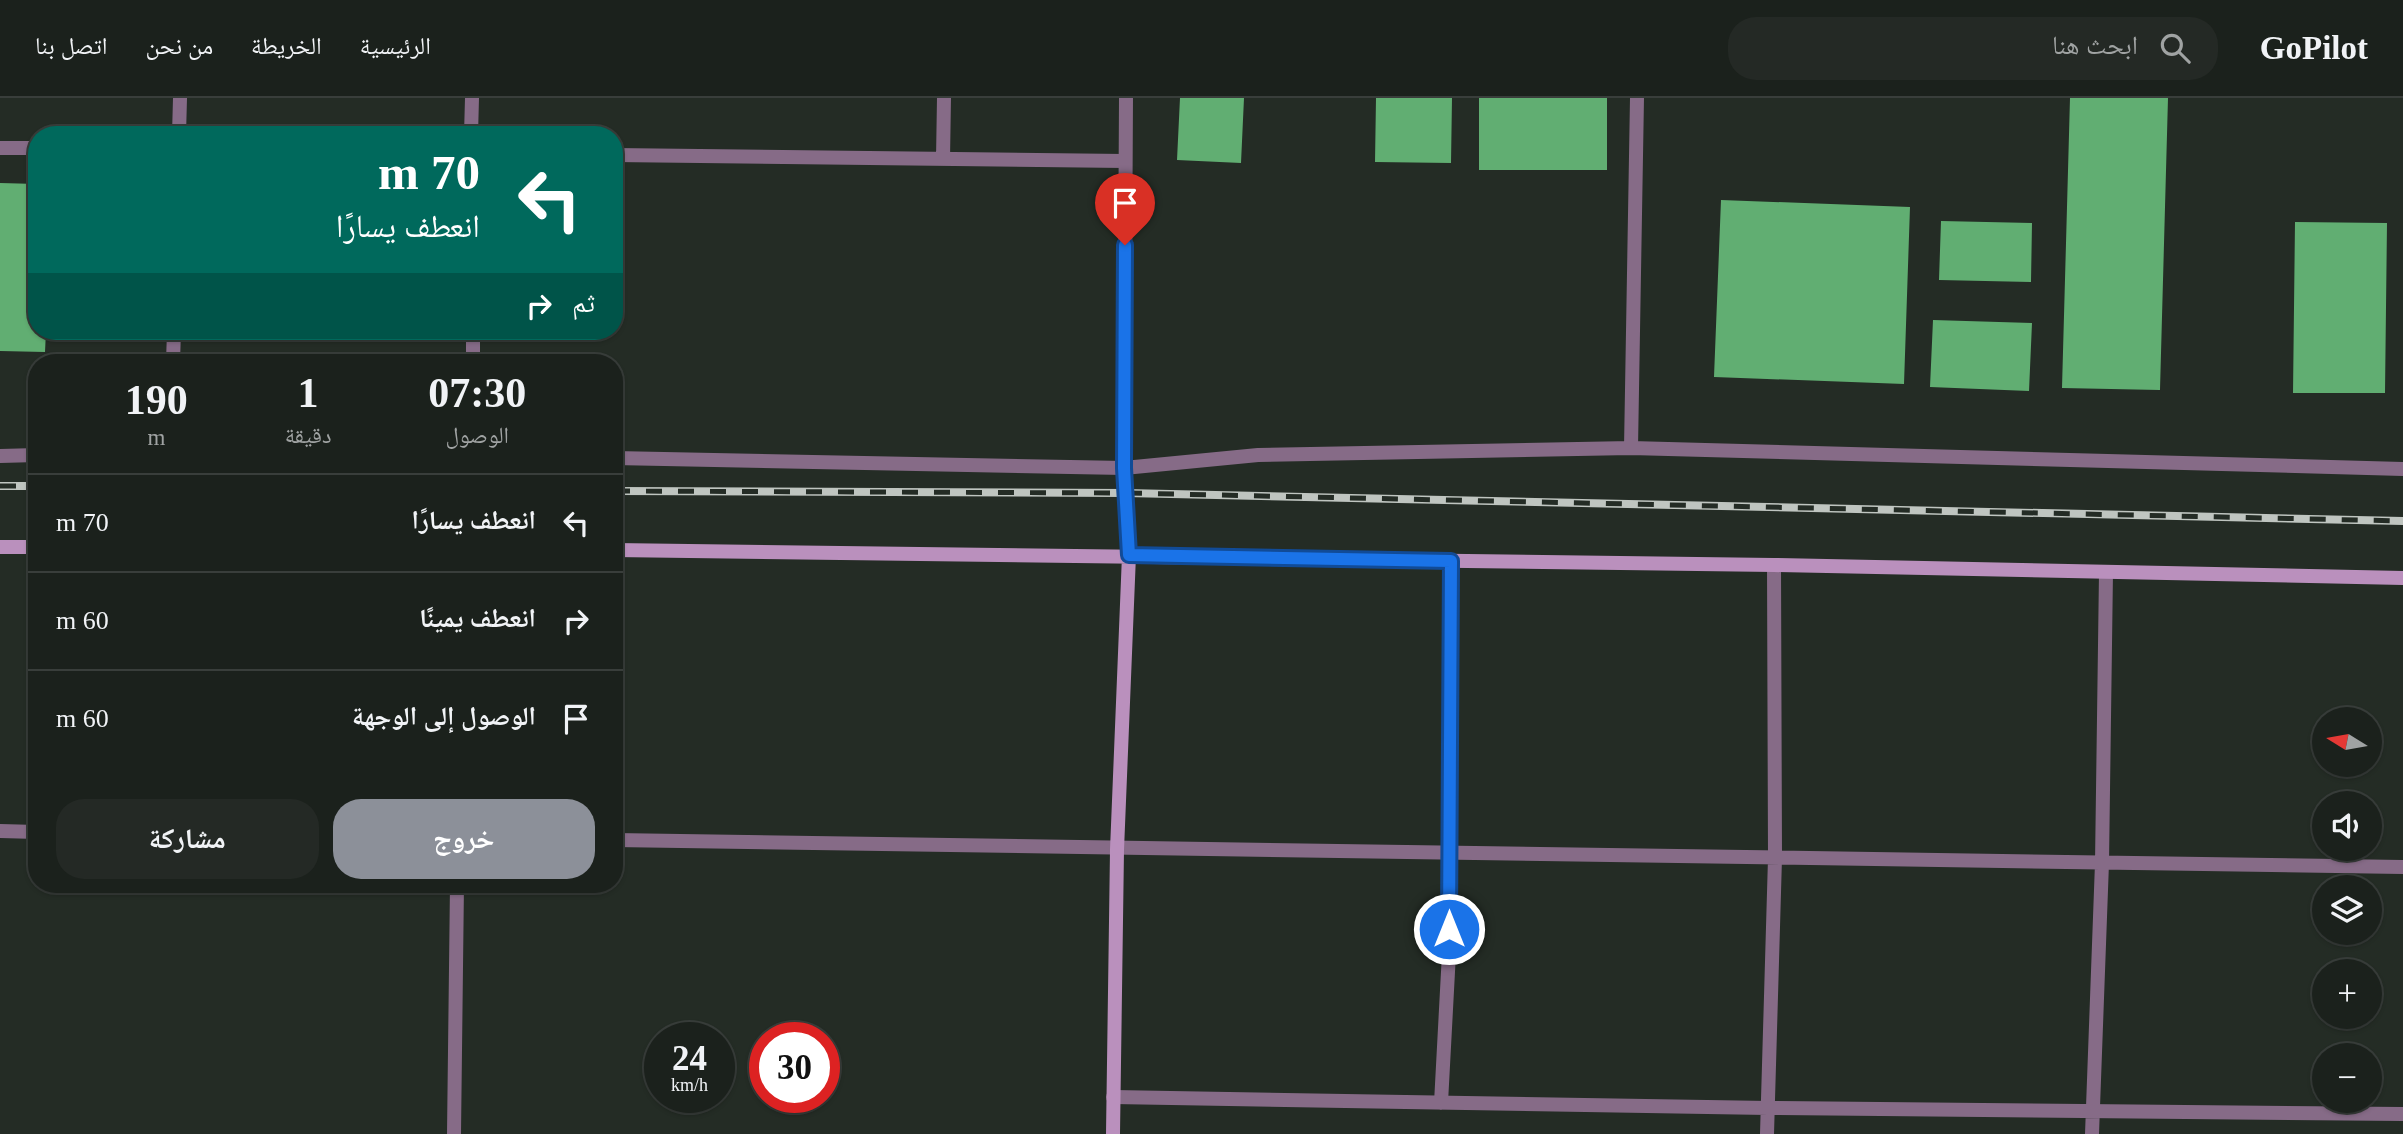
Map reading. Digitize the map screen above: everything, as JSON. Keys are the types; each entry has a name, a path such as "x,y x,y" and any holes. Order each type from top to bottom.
{"main road":[{"path":"0,547 28,548"},
{"path":"623,550 1774,565 2403,578"},
{"path":"1113,1134 1117,850 1129,555"}],"street":[{"path":"179,126 180,98"},
{"path":"471,126 472,98"},
{"path":"943,159 944,98"},
{"path":"1126,98 1124,468 1129,555"},
{"path":"1631,448 1637,98"},
{"path":"0,148 28,148"},
{"path":"623,155 1125,162"},
{"path":"623,458 1124,468 1258,455 1631,448 2403,469"},
{"path":"0,456 28,455"},
{"path":"1441,1103 1449,953 1451,561"},
{"path":"1767,1134 1775,858 1774,565"},
{"path":"2092,1134 2102,863 2106,572"},
{"path":"0,831 28,832"},
{"path":"623,840 1117,850 2403,867"},
{"path":"454,1134 457,893"},
{"path":"1113,1097 1768,1108 2403,1114"}],"building":[{"path":"1180,98 1244,98 1241,163 1177,160"},
{"path":"1376,98 1452,98 1451,163 1375,162"},
{"path":"1479,98 1607,98 1607,170 1479,170"},
{"path":"2070,98 2168,98 2160,390 2062,388"},
{"path":"0,183 28,184 28,340 46,340 45,352 0,351"},
{"path":"1721,200 1910,207 1904,384 1714,377"},
{"path":"1941,221 2032,223 2031,282 1939,280"},
{"path":"2295,222 2387,223 2385,393 2293,393"},
{"path":"1933,320 2032,323 2029,391 1930,387"}],"railway":[{"path":"0,486 28,486"},
{"path":"623,491 1126,493 2403,521"}],"route":[{"path":"1125,245 1124,468 1129,555 1451,561 1449,929"}]}
